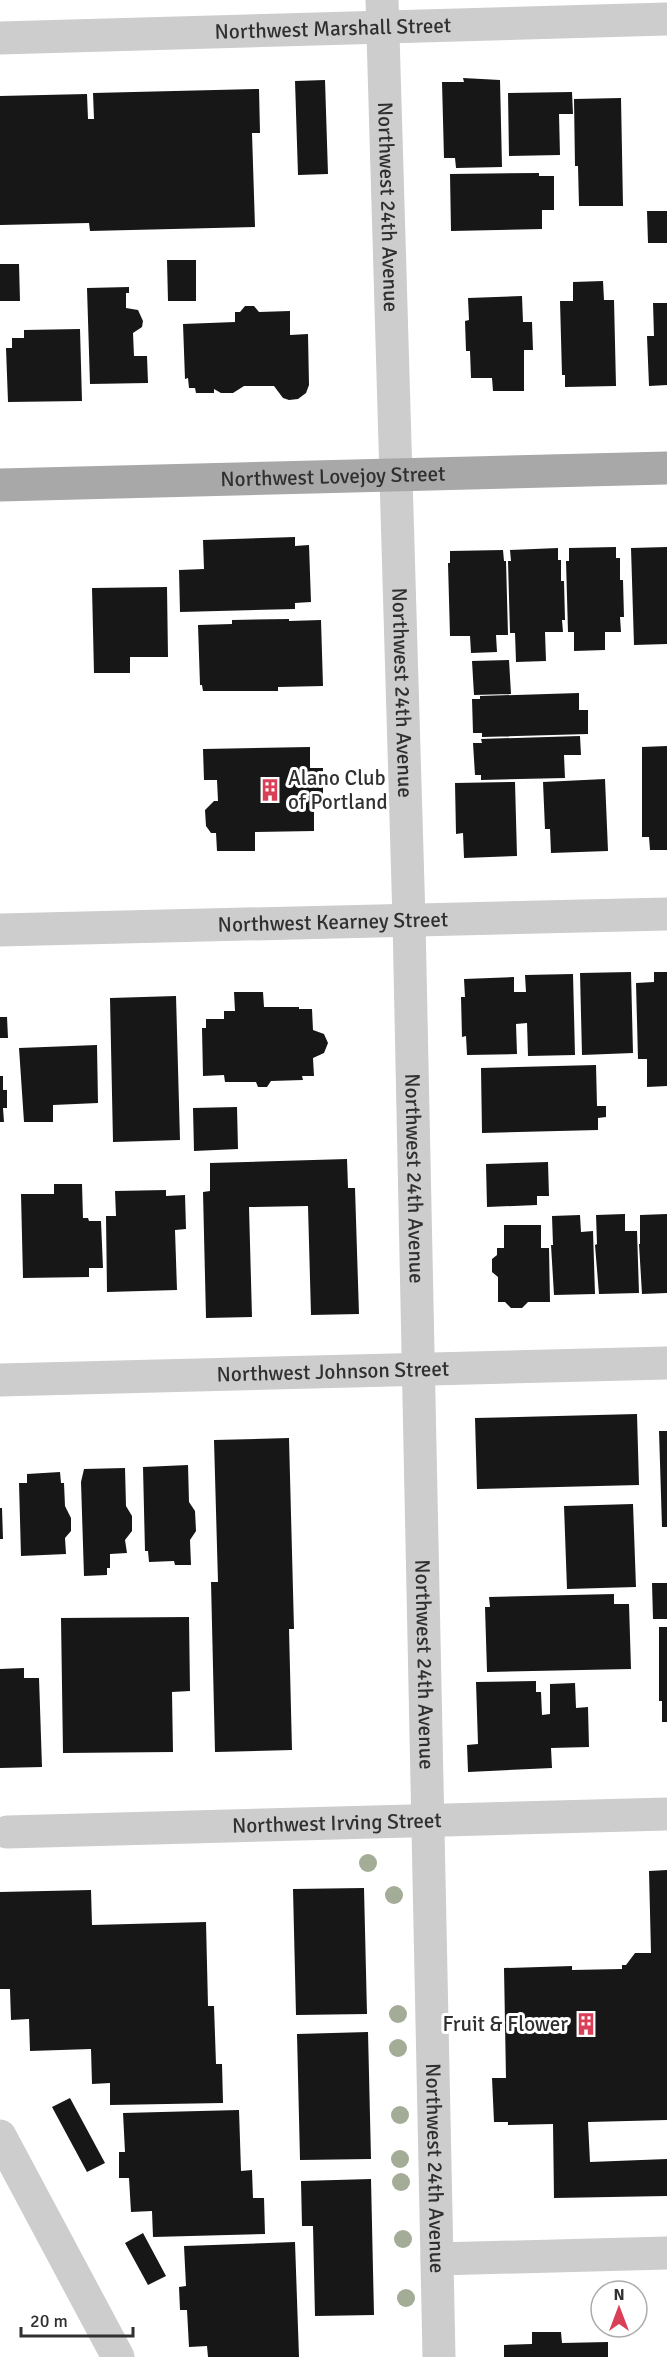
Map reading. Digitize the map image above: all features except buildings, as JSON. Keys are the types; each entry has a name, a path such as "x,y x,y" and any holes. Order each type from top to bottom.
{"main road":[{"name":"Northwest Lovejoy Street","path":"0,485 667,468"}],"street":[{"name":"Northwest Marshall Street","path":"0,38 382,13 667,19"},
{"name":"Northwest 24th Avenue","path":"382,13 409,920 439,2357"},
{"name":"Northwest Kearney Street","path":"0,930 667,914"},
{"name":"Northwest Johnson Street","path":"0,1380 667,1363"},
{"name":"Northwest Irving Street","path":"7,1832 667,1814"},
{"path":"0,2136 118,2357"},
{"path":"437,2259 667,2253"}],"place":[{"name":"Alano Club of Portland","path":"270,790"},
{"name":"Fruit & Flower","path":"586,2024"}]}
